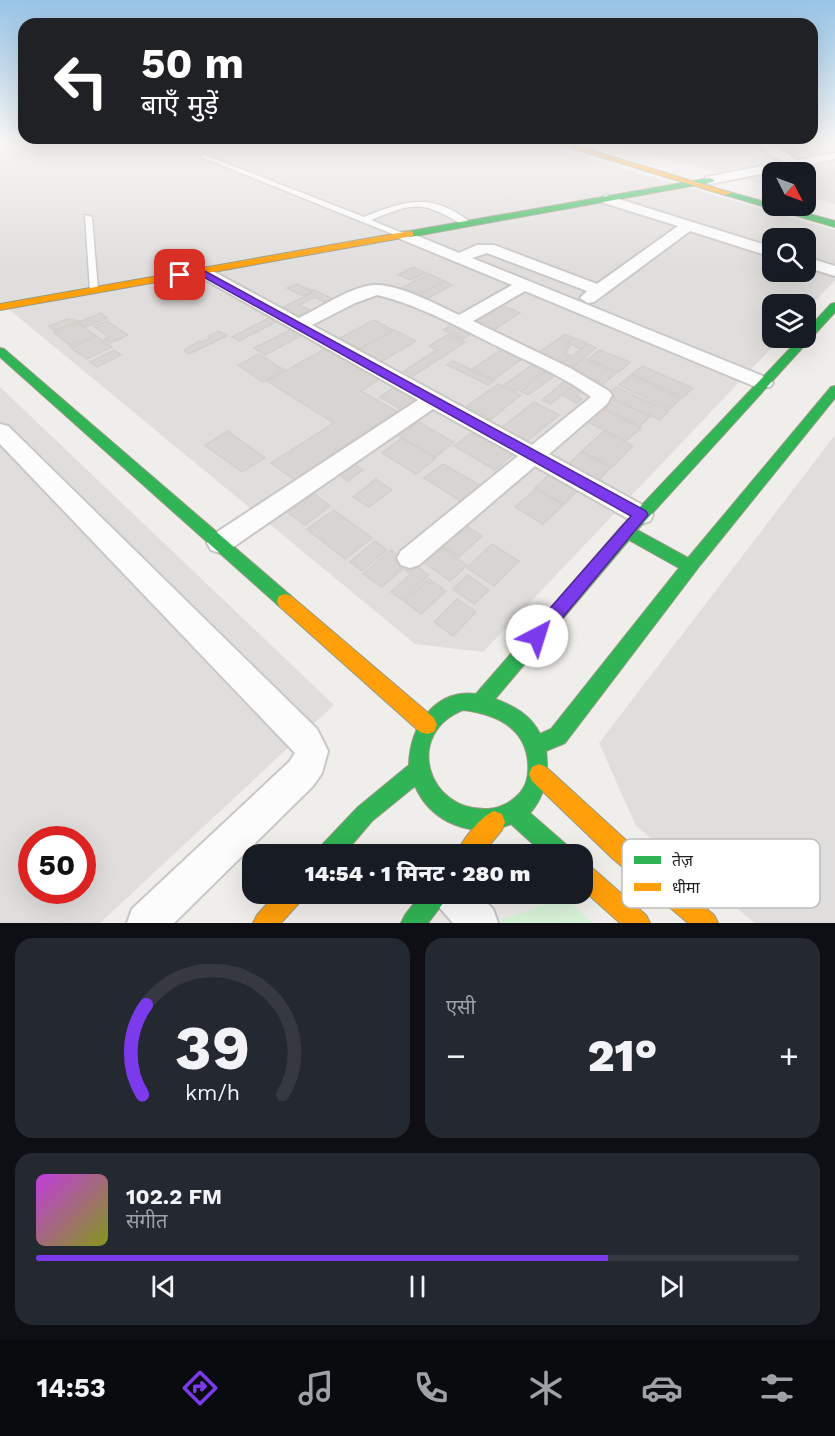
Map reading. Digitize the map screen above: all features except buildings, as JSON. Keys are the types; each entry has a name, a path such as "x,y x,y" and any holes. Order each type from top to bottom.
{"main road":[{"path":"0,307 693,184"},
{"path":"693,184 835,224"},
{"path":"725,184 762,194"},
{"path":"816,209 835,214"},
{"path":"482,701 626,531 835,306"},
{"path":"0,351 427,725"},
{"path":"536,746 558,736 690,567 835,390"},
{"path":"626,531 690,567"},
{"path":"463,701 482,701 507,709 524,724 536,746 539,774 533,792 514,813 494,822 472,823 445,812 426,792 418,770 418,746 427,725 442,710 463,701"},
{"path":"338,844 365,814 418,770"},
{"path":"539,774 622,852"},
{"path":"514,813 549,844"},
{"path":"476,844 494,822"},
{"path":"593,884 638,923"},
{"path":"266,923 283,904"},
{"path":"413,923 428,904"},
{"path":"688,908 706,923"}],"street":[{"path":"606,199 762,249"},
{"path":"578,306 689,225"},
{"path":"403,235 764,383"},
{"path":"460,258 485,247 598,290"},
{"path":"816,265 835,272"},
{"path":"201,272 641,515"},
{"path":"460,322 524,285"},
{"path":"297,326 375,290 395,294 460,322 602,395 600,400 410,558"},
{"path":"219,543 433,399"},
{"path":"0,432 306,740 312,751 310,761 301,774 146,923"},
{"path":"461,904 479,923"}],"lane":[{"path":"274,184 403,235"},
{"path":"364,220 402,204 418,202 444,210 468,224"},
{"path":"88,217 94,290"}],"shaded area":[{"path":"0,184 677,184 762,209 762,216 787,216 835,230 835,280 816,300 816,294 762,294 762,348 772,348 483,652 415,644 0,302"},
{"path":"816,184 835,184 835,204 816,199"},
{"path":"0,387 334,705 100,923 0,923"},
{"path":"835,435 835,923 755,923 737,908 820,908 820,839 652,839 636,826 599,743"}],"green space":[{"path":"545,904 572,904 593,923 472,923 504,919"}],"traffic: fast":[{"path":"410,234 687,184"},
{"path":"728,193 835,224"},
{"path":"482,701 641,515 835,306"},
{"path":"0,351 285,601"},
{"path":"536,745 558,736 695,560 835,390"},
{"path":"626,531 690,567"},
{"path":"463,701 491,706 514,718 524,726 536,749 538,768 533,790 522,806 505,816 472,820 453,814 437,801 425,785 419,766 419,746 426,727 442,710 463,701"},
{"path":"338,844 365,814 418,770"},
{"path":"514,813 549,844"},
{"path":"413,923 428,904"}],"traffic: slow":[{"path":"698,184 728,193"},
{"path":"0,307 410,234"},
{"path":"285,601 427,725"},
{"path":"539,774 622,852"},
{"path":"476,844 494,822"},
{"path":"593,884 638,923"},
{"path":"265,923 283,904"},
{"path":"688,908 706,923"}],"route":[{"path":"180,275 201,272 641,515 537,636"}]}
